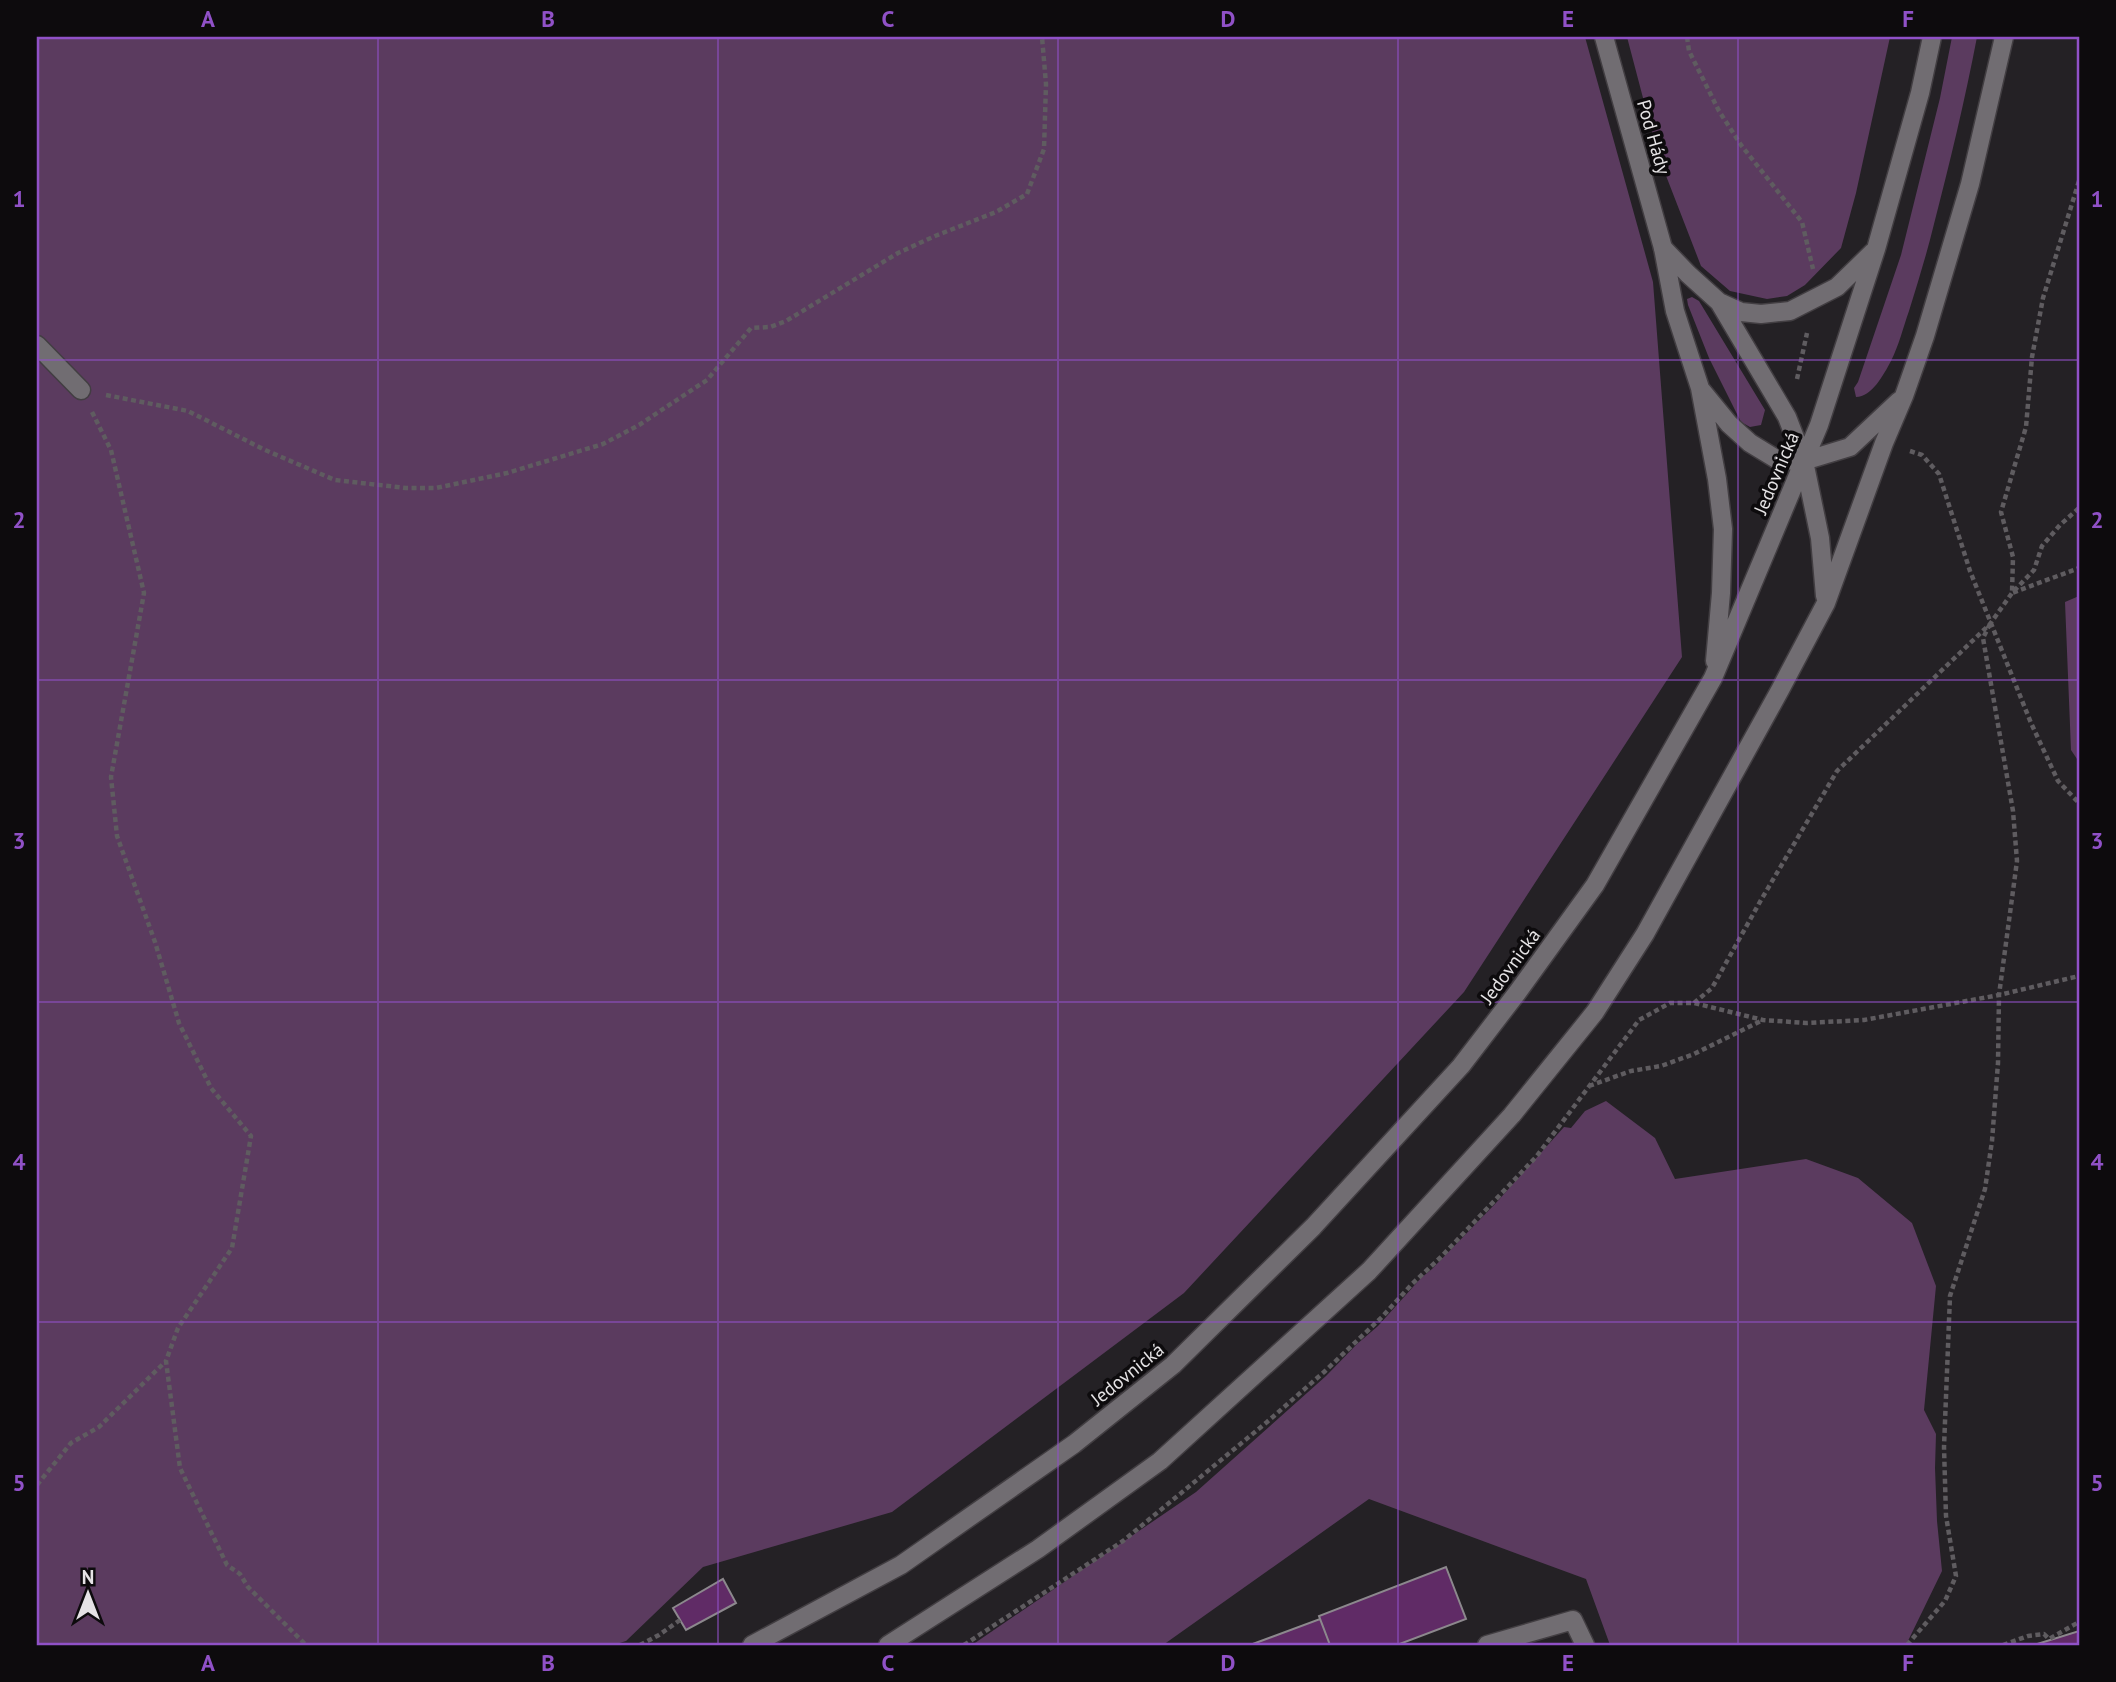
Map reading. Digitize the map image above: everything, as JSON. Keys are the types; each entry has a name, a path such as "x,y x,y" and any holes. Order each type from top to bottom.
{"main road":[{"name":"Pod Hády","path":"1604,37 1663,248 1675,311 1700,388"},
{"name":"Jedovnická","path":"752,1645 901,1564 1074,1444 1172,1365 1313,1227 1461,1066 1517,993 1595,885 1713,678 1819,425 1876,249 1920,93 1932,37"},
{"path":"887,1645 1038,1549 1160,1461 1369,1271 1512,1115 1595,1012 1645,934 1826,603 1925,336 1970,184 2004,37"},
{"path":"1663,248 1719,302 1787,417 1804,461 1820,538 1826,603"},
{"path":"1719,302 1741,312 1761,314 1790,311 1837,287 1876,249"},
{"path":"37,345 81,390"},
{"path":"1700,388 1729,424 1750,443 1778,460 1804,461 1850,447 1904,396"},
{"path":"1700,388 1717,479 1723,529 1721,593 1713,678"},
{"path":"1488,1645 1573,1620 1585,1645"}],"path":[{"path":"81,390 188,411 265,450 335,480 406,488 436,488 507,472 603,444 639,425 707,380 751,328 770,327 786,321 898,253 996,212 1027,194 1044,149 1046,84 1042,37"},
{"path":"1687,37 1689,51 1719,111 1741,145 1802,222 1816,281 1815,298 1797,377 1802,414 1787,417"},
{"path":"2012,593 2013,557 2001,512 2026,426 2032,357 2043,298 2079,181"},
{"path":"37,1485 71,1443 99,1427 166,1362 178,1328 232,1248 251,1136 211,1088 179,1023 155,942 117,836 111,777 144,593 111,450 81,390"},
{"path":"1884,443 1922,455 1939,474 1970,571 2031,723 2058,780 2079,803"},
{"path":"1906,1645 1945,1601 1956,1576 1946,1516 1944,1447 1950,1296 1984,1189 1992,1141 1999,995 2017,861 2013,811 1983,638 2012,593 2034,570 2042,546 2079,508"},
{"path":"2012,593 2079,568"},
{"path":"1694,1003 1712,988 1838,771 1990,624"},
{"path":"964,1645 1123,1541 1324,1372 1382,1317 1536,1157 1639,1020 1670,1003 1694,1003 1763,1020 1806,1023 1864,1020 1999,995 2079,976"},
{"path":"1588,1086 1631,1071 1661,1066 1693,1054 1763,1020"},
{"path":"166,1362 180,1468 215,1544 227,1565 240,1574 248,1587 306,1645"},
{"path":"640,1645 680,1620"},
{"path":"2003,1645 2028,1636 2044,1634 2049,1639 2079,1622"}],"shaded area":[{"path":"37,37 1585,37 1653,282 1682,657 1464,992 1184,1293 892,1512 703,1567 626,1641 613,1645 37,1645"},
{"path":"1627,37 1890,37 1856,193 1841,248 1805,285 1787,296 1767,299 1730,291 1701,266 1658,155"},
{"path":"1952,37 1977,37 1928,246 1899,343 1891,361 1872,389 1856,397 1854,388 1901,255 1940,98"},
{"path":"1692,297 1699,301 1765,410 1761,425 1750,427 1741,422 1709,358 1688,305 1687,299"},
{"path":"2079,596 2079,762 2071,750 2065,602"},
{"path":"1606,1101 1655,1138 1675,1179 1806,1159 1858,1178 1912,1223 1936,1286 1924,1410 1936,1434 1937,1521 1942,1571 1906,1645 1610,1645 1586,1579 1369,1499 1163,1645 972,1645 1196,1492 1378,1326 1421,1278 1495,1204 1564,1127 1571,1128 1585,1111"}],"building":[{"path":"1446,1567 1466,1619 1397,1645 1330,1645 1319,1616"},
{"path":"723,1579 736,1603 686,1630 673,1608"},
{"path":"1320,1619 1330,1645 1250,1645"},
{"path":"2079,1631 2079,1645 2034,1645"}]}
